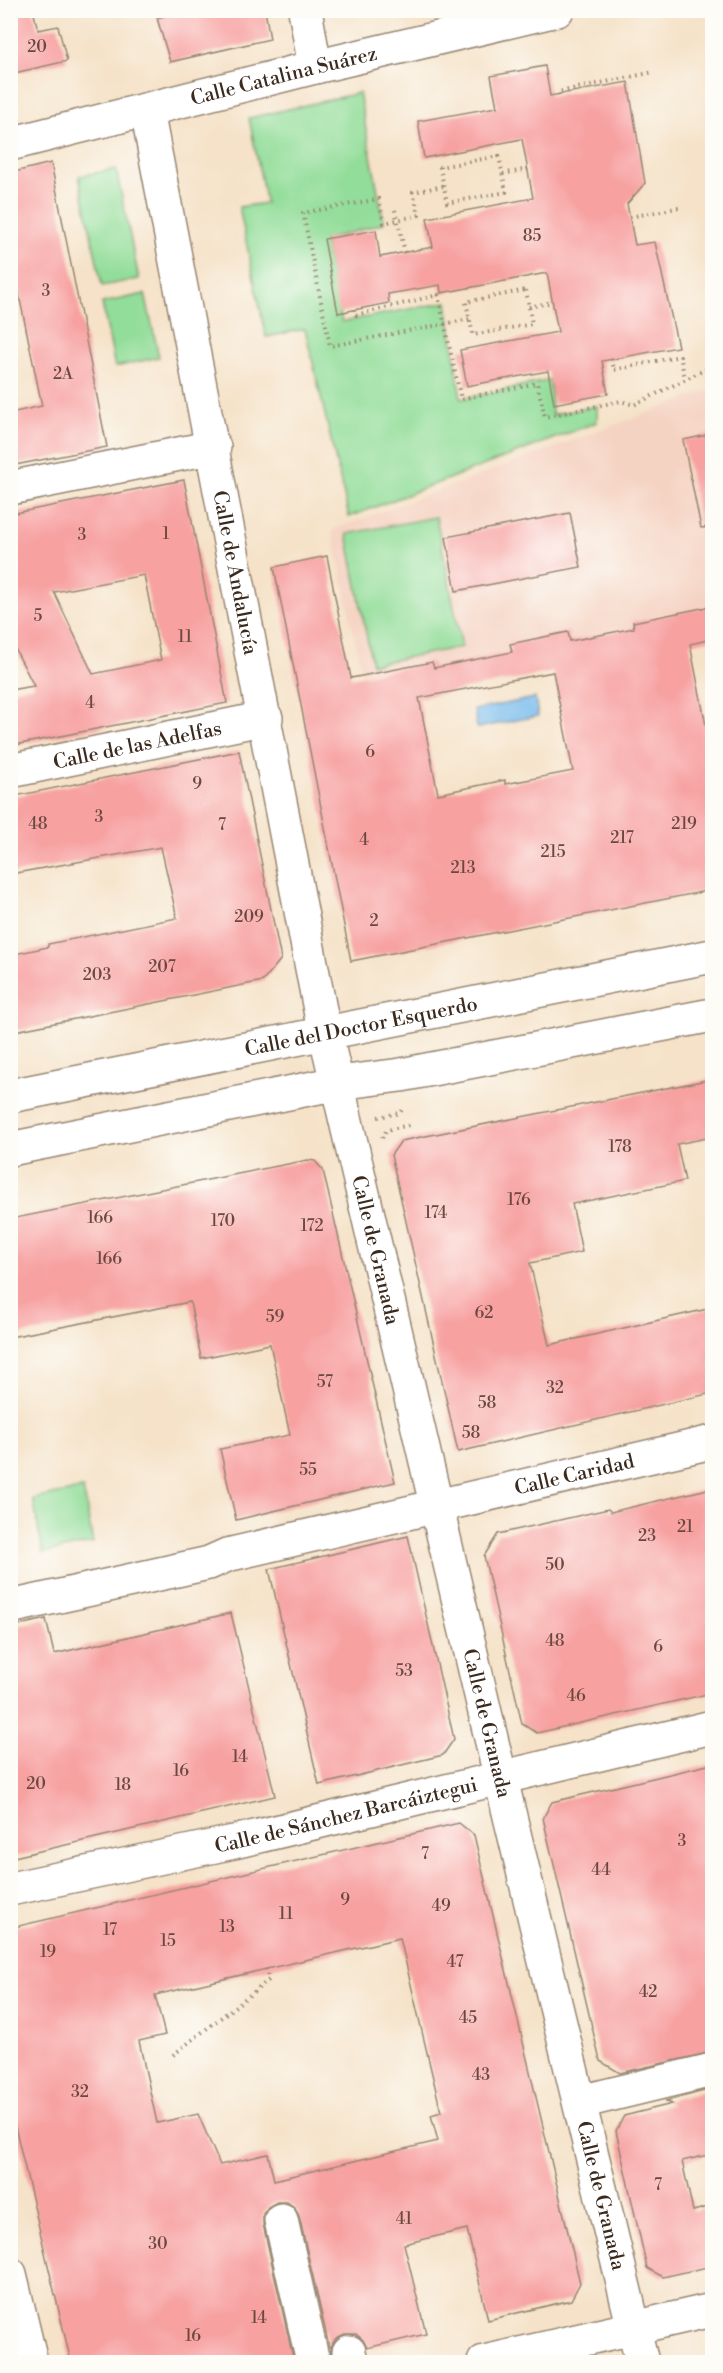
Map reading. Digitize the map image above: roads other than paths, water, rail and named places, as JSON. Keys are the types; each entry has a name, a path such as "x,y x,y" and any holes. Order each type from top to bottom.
{"street":[{"path":"304,10 315,67"},
{"name":"Calle Catalina Suárez","path":"10,144 315,67 557,10"},
{"name":"Calle de Andalucía","path":"147,111 326,1033"},
{"path":"10,488 214,447"},
{"name":"Calle de las Adelfas","path":"10,771 266,718"},
{"name":"Calle del Doctor Esquerdo","path":"10,1096 712,956"},
{"path":"10,1149 338,1083 401,1075 712,1015"},
{"name":"Calle de Granada","path":"326,1033 501,1778 642,2362"},
{"name":"Calle Caridad","path":"10,1607 209,1563 227,1555 712,1442"},
{"name":"Calle de Sánchez Barcáiztegui","path":"10,1889 234,1842 712,1726"},
{"path":"580,2102 712,2070"},
{"path":"281,2220 313,2362"},
{"path":"10,2274 31,2362"},
{"path":"484,2362 712,2310"}],"water":[{"path":"535,698 538,716 477,728 474,710"}]}
